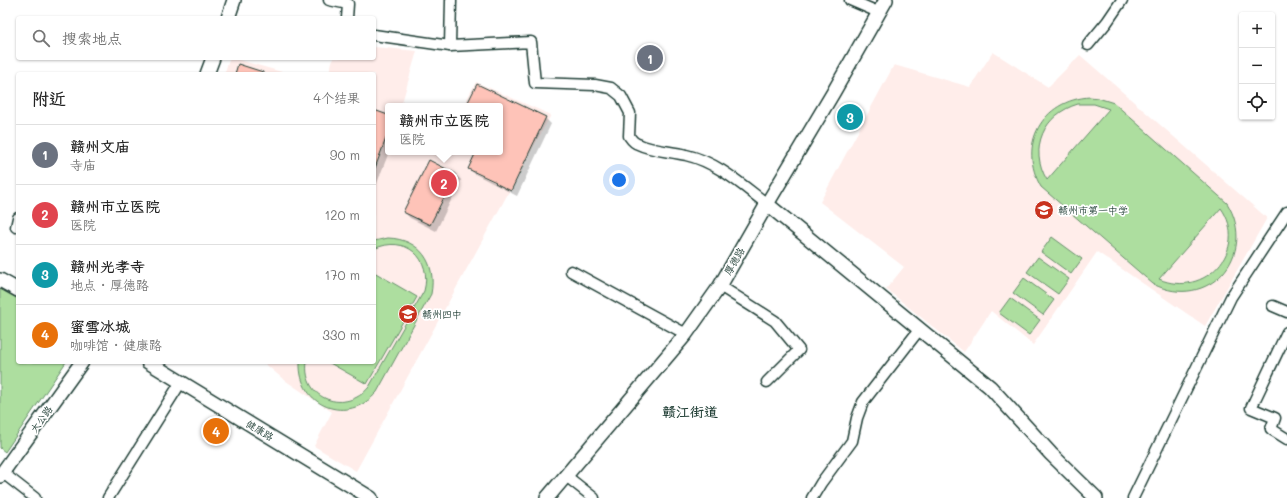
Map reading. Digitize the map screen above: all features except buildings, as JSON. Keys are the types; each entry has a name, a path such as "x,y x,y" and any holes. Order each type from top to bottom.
{"street":[{"path":"229,16 234,0"},
{"path":"329,0 348,4 347,16"},
{"path":"450,46 451,0"},
{"path":"850,0 878,12"},
{"name":"厚德路","path":"547,498 686,334 720,286 886,0"},
{"path":"1088,44 1107,22 1122,0"},
{"path":"376,35 450,46 531,42 535,83 596,85 611,88 621,96 627,105 630,113 629,136 636,144 688,155 704,160 717,167 767,204 919,330 990,386 1051,454 1096,498"},
{"path":"208,72 212,60"},
{"path":"1133,498 1231,298 1287,212"},
{"path":"571,271 686,334"},
{"path":"0,280 16,289"},
{"path":"720,286 775,321 799,350 767,382"},
{"path":"1273,306 1287,312"},
{"path":"812,498 821,483 852,441 857,418 863,402 919,330"},
{"path":"1287,332 1251,408 1275,418 1271,429 1287,439"},
{"name":"大公路","path":"1,474 81,364"},
{"name":"健康路","path":"151,364 371,498"},
{"path":"108,498 181,382"},
{"path":"1,474 35,498"},
{"path":"565,475 594,498"}],"shaded area":[{"path":"376,47 417,51 402,103 385,103 385,155 503,155 503,103 465,103 476,82 551,115 356,471 314,446 332,412 283,379 265,364 376,364 376,72 330,72 332,60 376,60"},
{"name":"赣州市第一中学","path":"993,52 1048,87 1080,55 1267,218 1205,326 1097,252 1033,345 991,311 964,352 886,289 904,267 820,202 894,65 970,87"},
{"path":"229,60 239,60 282,72 225,72"}],"green space":[{"path":"1090,97 1114,103 1227,203 1235,223 1237,242 1232,259 1223,274 1209,284 1192,290 1173,291 1153,284 1041,187 1034,171 1032,156 1033,141 1038,127 1047,116 1059,106 1073,100","holes":["1078,104 1094,104 1109,109 1047,180 1041,168 1039,156 1039,145 1043,134 1048,124 1056,116 1066,109","1221,208 1229,224 1230,239 1226,254 1218,266 1206,276 1192,282 1176,283 1159,279"]},
{"path":"1052,237 1082,259 1071,274 1041,252"},
{"path":"388,238 399,239 417,248 424,255 431,272 431,294 377,392 365,402 352,408 339,409 327,407 316,400 307,390 302,378 300,364 307,364 307,375 311,386 318,394 328,399 338,401 349,400 360,396 369,387 424,291 426,279 424,268 420,259 414,252 406,247 396,245 385,245 376,248 376,241"},
{"path":"1038,257 1069,279 1058,294 1027,272"},
{"path":"376,273 417,297 367,384 332,364 376,364"},
{"path":"1024,278 1054,300 1043,315 1013,293"},
{"path":"0,289 16,298 16,364 65,364 5,452 0,448"},
{"path":"1010,298 1040,320 1029,335 999,313"}],"place":[{"name":"赣州文庙","path":"650,58"},
{"name":"赣州光孝寺","path":"850,117"},
{"name":"赣州市立医院","path":"444,183"},
{"name":"赣州市第一中学","path":"1044,210"},
{"name":"赣州四中","path":"408,314"},
{"name":"蜜雪冰城","path":"216,431"}],"district":[{"name":"赣江街道","path":"690,411"}]}
